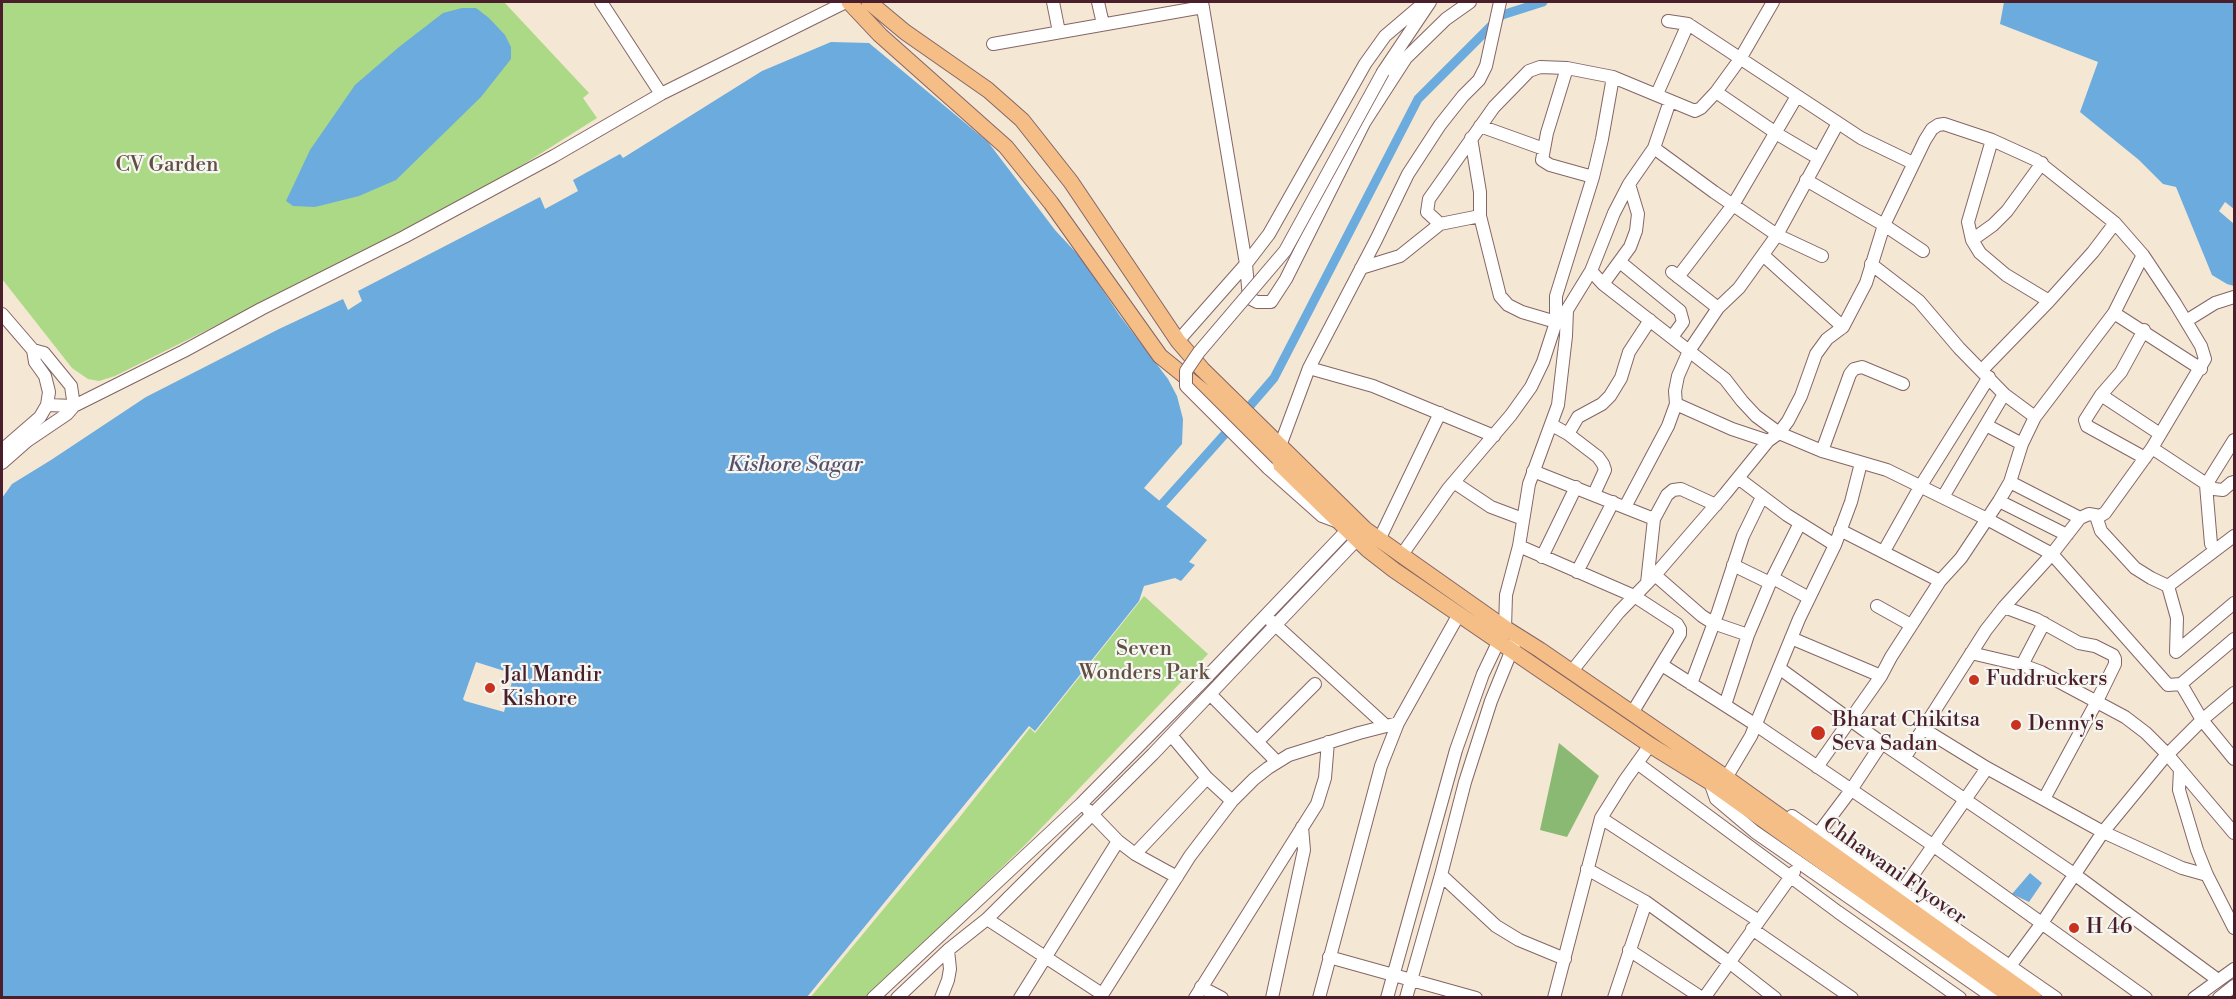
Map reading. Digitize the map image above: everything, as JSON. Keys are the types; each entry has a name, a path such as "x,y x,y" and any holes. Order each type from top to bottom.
{"main road":[{"path":"847,2 880,35 1006,147 1051,203 1160,356 1216,393 1273,445 1394,570 1458,614 1505,640"},
{"path":"869,2 905,32 988,90 1022,120 1071,182 1216,393"},
{"path":"1357,531 1401,556 1505,640"},
{"name":"Chhawani Flyover","path":"1505,640 1519,636 1727,779 1742,798 2013,998"},
{"name":"Chhawani Flyover","path":"1505,640 1650,746 1710,782 1742,798 2034,998"}],"street":[{"path":"601,2 661,94"},
{"path":"2,463 27,441 67,414 74,406 404,237 554,156 661,94 847,2"},
{"path":"1053,2 1059,32"},
{"path":"1098,2 1103,24"},
{"path":"1178,340 1246,264 1269,234 1365,64 1385,36 1425,2"},
{"path":"1357,531 1322,516 1268,468 1186,386 1186,371 1286,251 1383,72 1430,2"},
{"path":"993,44 1202,4 1246,264 1249,298 1257,302 1271,302 1286,279 1371,111 1406,58 1446,19 1470,2"},
{"path":"1273,445 1309,368 1408,174 1440,125 1462,96 1479,80 1486,66 1500,2"},
{"path":"1440,224 1427,212 1426,206 1480,126 1500,100 1529,71 1540,67 1567,68 1613,77 1695,111 1701,108 1716,92 1740,59 1773,2"},
{"path":"1668,21 1688,24 1861,138 1913,163"},
{"path":"1657,94 1688,24"},
{"path":"1567,68 1542,157 1545,162 1593,177"},
{"path":"1406,998 1465,782 1491,701 1505,640 1506,595 1519,546 1533,471 1558,405 1566,336 1561,308 1556,296 1593,177 1613,77"},
{"path":"1716,92 1776,133 1818,158"},
{"path":"1718,308 1674,274 1732,205 1797,96"},
{"path":"1401,556 1435,506 1494,436 1531,387 1544,362 1561,308 1591,271 1614,213 1629,184 1654,148 1670,101"},
{"path":"1625,507 1668,426 1676,404 1675,391 1678,376 1689,351 1718,308 1739,288 1777,235 1838,123"},
{"path":"1572,671 1634,596 1716,505 1768,441 1779,433 1801,396 1816,354 1827,339 1843,327 1866,283 1884,225 1925,140 1938,125 1944,123 1992,140 2042,164 2115,223 2143,255 2186,321 2205,353 2205,359 2148,453 2105,513 2096,516 2089,514 2080,518 2052,554 2004,607 1971,653 1905,757"},
{"path":"1480,126 1544,148"},
{"path":"1472,138 1480,192 1480,216 1500,296 1508,305 1522,312 1556,322"},
{"path":"1992,140 1968,222 1972,240 1980,253 2006,275 2049,301"},
{"path":"1654,148 1777,235 1821,256"},
{"path":"1972,240 1993,225 2007,211 2042,164"},
{"path":"1806,180 1884,225 1923,251"},
{"path":"1603,284 1620,262 1633,239 1638,214 1629,184"},
{"path":"1361,268 1400,256 1440,224 1480,216"},
{"path":"1884,551 1986,374 2093,252 2115,223"},
{"path":"1763,255 1843,327"},
{"path":"1817,767 1881,676 1940,581 1962,558 1999,501 2010,482 2022,444 2035,417 2114,313 2143,255"},
{"path":"1620,262 1680,311 1683,322 1672,337"},
{"path":"1871,264 1919,301 1959,348 2004,394 2035,417"},
{"path":"1591,271 1603,284 1725,380 1742,401 1779,433 1821,451 1887,470 2052,554 2168,685 2181,684 2235,639"},
{"path":"2186,321 2215,303 2235,297"},
{"path":"2114,313 2144,330 2201,369"},
{"path":"2,314 33,350 35,362 45,376 49,392 47,405 40,417 2,450"},
{"path":"1568,434 1578,417 1602,404 1610,396 1621,378 1629,352 1650,320"},
{"path":"2144,330 2127,364 2101,395 2085,420 2085,424 2148,453 2220,491 2235,482"},
{"path":"33,350 44,353 71,386 74,406"},
{"path":"1309,368 1373,387 1494,436"},
{"path":"1821,451 1850,374 1854,369 1862,368 1903,384"},
{"path":"1942,497 2004,394"},
{"path":"2101,395 2160,434"},
{"path":"1676,404 1732,429 1768,441"},
{"path":"47,405 74,406"},
{"path":"897,998 948,950 987,919 1171,735 1276,625 1357,531 1440,413"},
{"path":"1552,425 1568,434 1598,457 1603,464 1605,470 1593,494"},
{"path":"1986,425 2022,444"},
{"path":"2211,544 2206,485 2235,440"},
{"path":"1861,463 1851,502 1835,545 1791,638 1756,725 1727,779 1746,785 2056,998"},
{"path":"1533,471 1654,519"},
{"path":"1738,478 1762,497 1835,545"},
{"path":"2010,482 2080,518"},
{"path":"1455,483 1491,507 1523,519"},
{"path":"1542,556 1576,487"},
{"path":"1651,579 1654,519 1667,495 1673,490 1681,489 1716,505"},
{"path":"1690,684 1743,536 1762,497"},
{"path":"1999,501 2067,535"},
{"path":"1577,572 1613,502"},
{"path":"2096,516 2101,531 2135,568 2168,586 2177,618 2176,652 2235,603"},
{"path":"1725,705 1748,635 1800,523"},
{"path":"1840,530 1940,581"},
{"path":"873,998 1081,804 1265,616 1357,531"},
{"path":"2168,586 2235,536"},
{"path":"1519,546 1634,596 1677,624 1680,634 1632,713"},
{"path":"1733,565 1809,598"},
{"path":"1651,579 1713,623 1748,635"},
{"path":"1877,606 1911,625"},
{"path":"2004,607 2044,623 2070,639 2095,646 2113,656 2115,664 2044,799"},
{"path":"1319,998 1392,724 1458,614"},
{"path":"1265,616 1392,724"},
{"path":"2022,665 2044,623"},
{"path":"1791,638 1881,676"},
{"path":"1387,998 1456,750 1483,674 1505,640"},
{"path":"1971,653 2041,672 2125,717 2167,754 2234,831"},
{"path":"1662,666 1756,725 1934,846 2146,998"},
{"path":"1779,668 1882,743 1967,799 2073,874 2218,980"},
{"path":"1258,741 1315,684"},
{"path":"2181,684 2202,720 2235,759"},
{"path":"2010,966 2103,832 2167,754 2202,720 2235,693"},
{"path":"1210,694 1277,762"},
{"path":"987,919 1101,996 1208,831 1232,801 1254,779 1289,755 1392,724"},
{"path":"1922,728 1987,768 2103,832 2182,868 2206,875"},
{"path":"1171,735 1207,778 1232,801"},
{"path":"1222,998 1198,992 1321,793 1325,778 1328,742"},
{"path":"1818,834 1882,743"},
{"path":"1554,998 1601,818 1650,746"},
{"path":"1637,763 1960,998"},
{"path":"1901,892 1987,768"},
{"path":"2180,769 2179,790 2206,875 2235,928"},
{"path":"1134,854 1207,778"},
{"path":"1710,782 1716,799 1755,832 1987,996"},
{"path":"1081,804 1134,854 1177,877"},
{"path":"1601,818 1755,925 1852,998"},
{"path":"1272,998 1304,850 1302,827"},
{"path":"1020,998 1044,956 1118,841"},
{"path":"1629,950 1703,998 1799,863"},
{"path":"1587,869 1646,902 1775,998"},
{"path":"1441,875 1496,926 1519,940 1564,959"},
{"path":"1614,998 1646,902"},
{"path":"940,998 950,969 948,950"},
{"path":"1329,957 1476,998"},
{"path":"2194,998 2235,969"},
{"path":"2219,998 2235,986"}],"green space":[{"name":"CV Garden","path":"2,2 504,2 589,93 583,98 597,118 467,200 115,376 99,381 88,379 72,368 2,279"},
{"name":"Seven Wonders Park","path":"1144,596 1208,654 1025,845 868,997 810,998 959,818 1030,728 1035,733"},
{"path":"1559,743 1599,776 1567,837 1540,830"}],"water":[{"path":"2004,2 2234,2 2234,209 2225,202 2219,211 2234,224 2234,286 2212,275 2176,187 2163,184 2139,160 2080,112 2098,62 2000,24"},
{"path":"462,8 476,8 489,18 505,35 511,47 511,59 481,97 396,180 359,196 315,207 293,206 286,201 310,150 355,85 443,13"},
{"name":"Kishore Sagar","path":"831,42 869,43 988,142 1055,230 1081,258 1120,316 1168,379 1177,396 1183,419 1182,444 1144,488 1207,540 1189,562 1195,565 1181,581 1175,578 1144,586 1139,601 1035,731 1029,726 807,997 2,997 2,498 12,484 146,397 343,299 348,310 362,301 358,291 540,197 545,209 578,191 573,180 620,154 623,158 762,71","holes":["476,662 514,674 504,712 463,699"]},
{"path":"2030,873 2042,883 2029,902 2012,894"}],"waterway":[{"path":"1242,415 1274,378 1418,99 1502,15 1543,2"},
{"path":"1156,511 1233,425"}],"place":[{"name":"Fuddruckers","path":"1974,680"},
{"name":"Jal Mandir Kishore","path":"490,688"},
{"name":"Denny's","path":"2016,725"},
{"name":"Bharat Chikitsa Seva Sadan","path":"1818,733"},
{"name":"H 46","path":"2074,928"}]}
